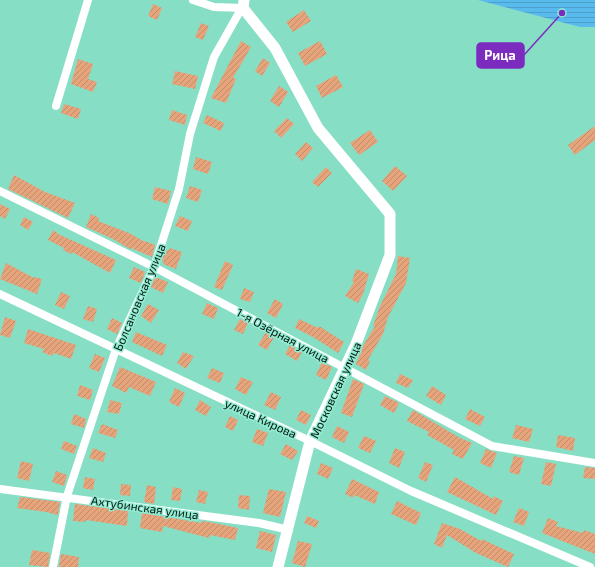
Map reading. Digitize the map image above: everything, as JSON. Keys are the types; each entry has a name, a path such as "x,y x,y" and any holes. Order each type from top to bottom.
{"street":[{"path":"56,106 88,0"},
{"path":"193,0 214,7 244,4"},
{"name":"Московская улица","path":"244,4 275,48 318,128 390,214 390,255 345,367 310,441 278,567"},
{"name":"Болсановская улица","path":"53,567 67,496 116,349 154,267 179,189 190,134 214,57 244,4"},
{"name":"1-я Озёрная улица","path":"0,191 154,267 492,446 595,463"},
{"name":"улица Кирова","path":"0,294 310,441 411,491 590,567"},
{"name":"Ахтубинская улица","path":"0,489 67,496 259,523 288,530"}],"water":[{"path":"478,0 595,0 595,27 580,27"}],"building":[{"path":"153,4 162,8 157,20 148,16"},
{"path":"304,10 311,21 293,32 286,22"},
{"path":"201,23 209,26 203,40 195,37"},
{"path":"241,41 251,47 233,78 236,79 226,103 211,98"},
{"path":"320,41 327,54 305,66 298,53"},
{"path":"263,58 270,63 262,76 255,71"},
{"path":"78,59 93,64 88,79 97,82 93,92 71,84"},
{"path":"175,71 198,76 195,89 172,84"},
{"path":"336,75 343,87 322,98 316,86"},
{"path":"279,86 288,92 279,107 270,101"},
{"path":"64,104 81,109 78,119 61,113"},
{"path":"172,110 187,115 185,125 169,120"},
{"path":"207,115 224,123 221,131 203,123"},
{"path":"287,118 294,124 281,138 274,131"},
{"path":"595,126 595,140 575,155 568,145"},
{"path":"370,130 378,142 359,155 350,143"},
{"path":"306,142 313,148 302,161 295,154"},
{"path":"196,157 212,162 208,174 193,169"},
{"path":"395,166 407,176 393,191 382,181"},
{"path":"326,167 332,173 318,187 312,182"},
{"path":"14,175 45,192 75,203 68,218 8,189"},
{"path":"190,186 202,190 198,202 186,198"},
{"path":"155,187 171,191 168,204 152,199"},
{"path":"0,204 10,209 5,219 0,216"},
{"path":"91,214 99,218 98,221 155,245 152,257 131,248 130,249 113,239 86,227"},
{"path":"180,216 192,221 188,231 175,226"},
{"path":"24,217 33,222 28,230 20,225"},
{"path":"53,230 60,235 116,260 110,273 72,252 71,254 63,250 64,248 48,240"},
{"path":"170,248 182,252 176,269 163,264 164,262 162,261 165,250 168,251"},
{"path":"398,256 410,258 406,283 388,317 383,334 368,360 370,361 366,370 356,364 363,346 375,326 373,326 380,306 396,274"},
{"path":"225,261 233,265 222,290 214,287"},
{"path":"6,263 34,278 42,279 37,294 0,279"},
{"path":"134,267 145,272 141,283 129,278"},
{"path":"356,269 369,274 363,294 358,303 345,296 354,282 352,281"},
{"path":"155,277 168,282 163,293 151,287"},
{"path":"244,288 254,292 250,302 240,299"},
{"path":"61,292 70,296 64,309 55,305"},
{"path":"275,299 283,304 276,318 267,313"},
{"path":"207,303 218,308 214,319 202,314"},
{"path":"148,304 159,310 151,323 141,316"},
{"path":"88,306 97,309 93,322 83,319"},
{"path":"5,317 16,321 10,338 0,335"},
{"path":"112,318 122,323 117,334 107,329"},
{"path":"240,319 248,323 243,334 234,330"},
{"path":"299,319 318,328 319,326 344,342 338,353 313,337 295,328"},
{"path":"28,329 76,345 71,359 54,353 52,356 42,352 44,349 24,343"},
{"path":"136,332 167,345 162,356 132,342"},
{"path":"266,332 274,337 267,350 258,345"},
{"path":"290,345 302,352 297,361 285,354"},
{"path":"183,352 194,356 186,369 177,363"},
{"path":"95,354 105,358 99,372 89,368"},
{"path":"322,362 332,367 326,380 316,375"},
{"path":"120,367 156,382 150,396 129,387 126,393 112,386"},
{"path":"212,368 224,373 220,383 207,378"},
{"path":"400,374 413,380 408,388 396,383"},
{"path":"241,377 253,382 246,395 235,389"},
{"path":"353,379 364,384 352,417 341,413"},
{"path":"80,385 93,390 90,400 77,396"},
{"path":"432,386 446,395 441,405 426,396"},
{"path":"175,388 185,393 179,407 169,402"},
{"path":"271,392 281,397 275,410 264,405"},
{"path":"385,396 399,403 394,413 380,405"},
{"path":"110,400 122,403 119,414 107,412"},
{"path":"200,400 211,407 206,416 195,410"},
{"path":"470,409 485,417 480,426 465,419"},
{"path":"301,410 311,415 306,425 296,420"},
{"path":"413,410 460,438 472,443 463,459 452,454 454,450 427,435 429,432 407,421"},
{"path":"74,414 86,419 84,428 71,424"},
{"path":"230,416 238,420 233,431 225,427"},
{"path":"102,424 118,430 115,438 98,433"},
{"path":"516,425 533,429 529,442 512,438"},
{"path":"337,426 349,432 344,443 332,437"},
{"path":"257,429 268,433 263,446 252,442"},
{"path":"558,435 575,438 573,451 556,447"},
{"path":"364,436 376,441 370,453 358,448"},
{"path":"64,441 77,446 74,454 61,449"},
{"path":"286,444 298,451 292,460 280,454"},
{"path":"93,448 106,453 103,462 89,458"},
{"path":"395,448 405,452 399,468 389,463"},
{"path":"486,449 497,453 491,468 480,463"},
{"path":"514,456 524,458 519,475 509,472"},
{"path":"21,461 33,464 29,481 17,478"},
{"path":"425,462 433,465 426,482 418,478"},
{"path":"546,462 556,464 551,486 541,484"},
{"path":"321,463 333,468 328,479 317,474"},
{"path":"585,467 595,468 595,479 583,478"},
{"path":"56,471 67,475 64,486 52,482"},
{"path":"85,477 95,479 93,490 83,488"},
{"path":"455,477 493,499 494,496 503,501 496,515 447,492"},
{"path":"352,479 379,492 375,504 354,495 353,498 345,494"},
{"path":"121,484 131,485 130,496 120,495"},
{"path":"147,485 156,487 154,504 144,502"},
{"path":"173,487 182,489 180,501 171,500"},
{"path":"269,489 286,492 280,517 263,513"},
{"path":"199,490 208,492 205,504 196,502"},
{"path":"239,495 250,496 249,510 238,508"},
{"path":"20,497 60,502 58,515 17,508"},
{"path":"397,501 421,513 416,525 391,514"},
{"path":"75,504 128,511 127,526 86,520 85,522 73,521"},
{"path":"519,508 529,512 524,526 513,522"},
{"path":"142,513 202,523 202,521 238,528 235,540 210,535 209,538 163,526 162,532 140,528"},
{"path":"307,516 319,521 316,528 304,523"},
{"path":"548,518 558,522 556,526 583,533 584,530 595,534 595,554 542,533"},
{"path":"442,523 460,529 481,541 482,539 514,554 508,567 476,553 447,535 442,548 434,544"},
{"path":"260,531 276,535 272,552 256,548"},
{"path":"298,541 312,544 305,567 292,563"},
{"path":"32,550 50,553 48,567 29,565"},
{"path":"61,554 79,557 78,567 59,567"}],"place":[{"name":"Рица","path":"562,13"}]}
